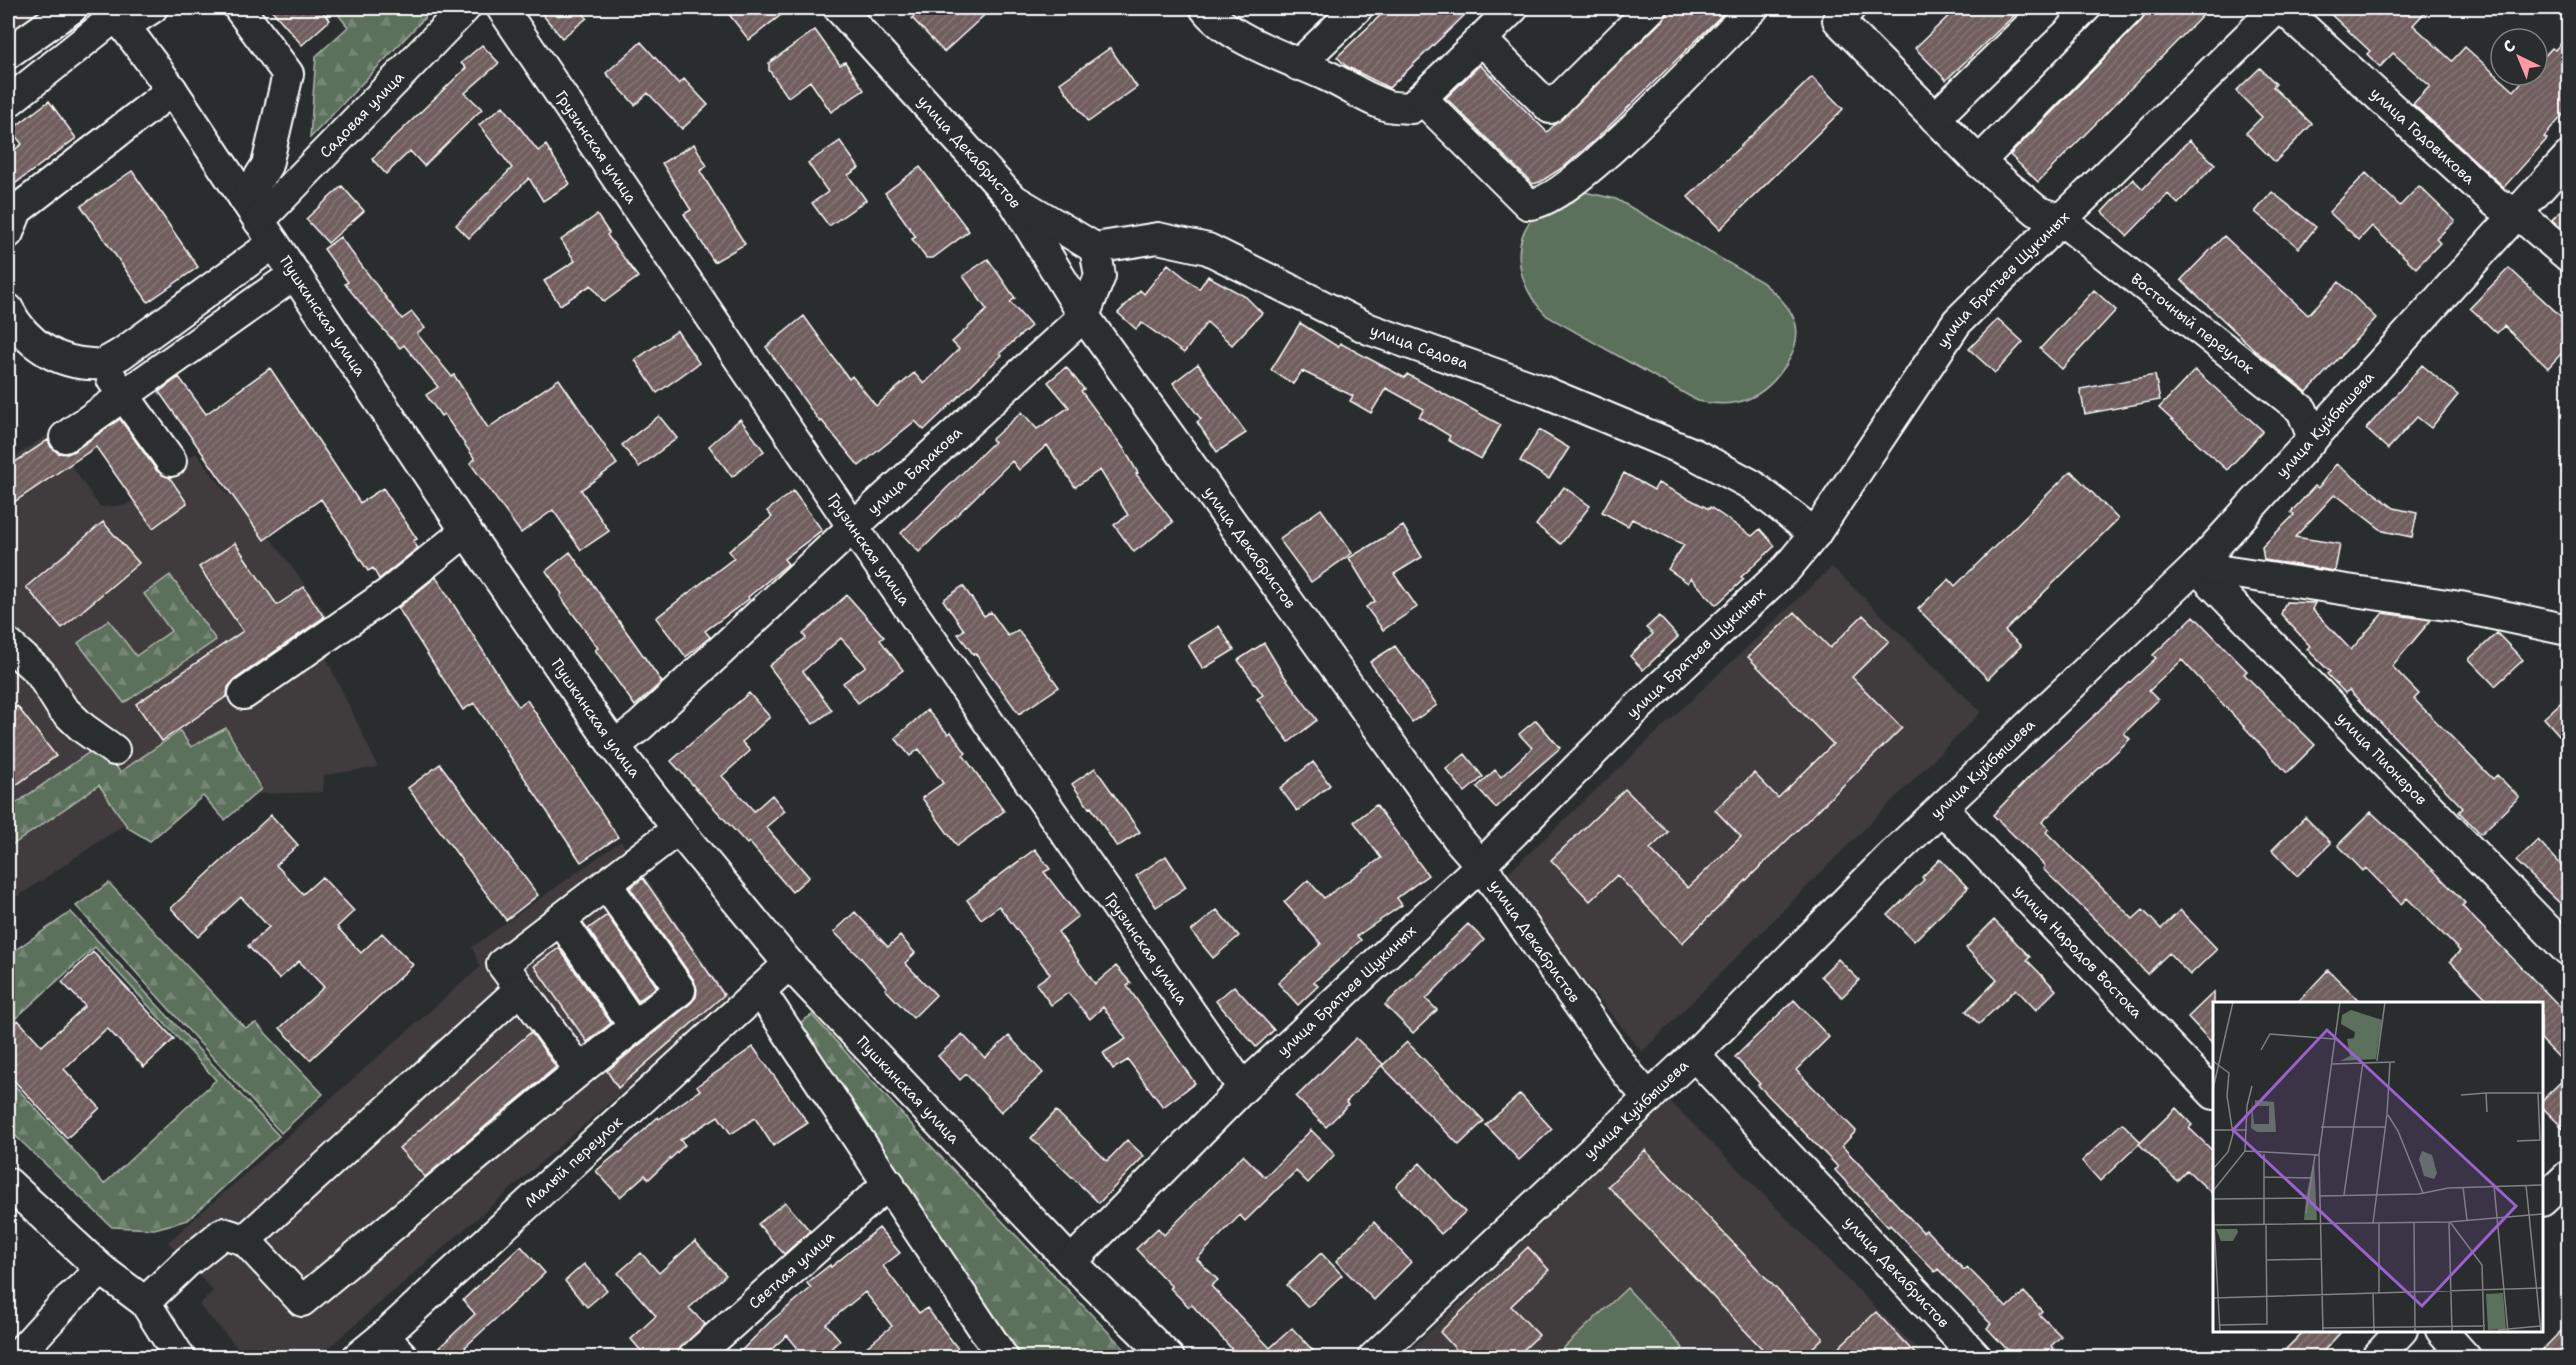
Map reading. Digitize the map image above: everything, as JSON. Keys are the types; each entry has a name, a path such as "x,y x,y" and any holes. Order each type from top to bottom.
{"street":[{"path":"8,53 72,8"},
{"path":"8,102 117,16 152,8"},
{"path":"8,309 14,322 38,348 71,362 102,364 122,354 259,222 267,165 288,74 239,8"},
{"name":"Садовая улица","path":"259,222 465,8"},
{"name":"Грузинская улица","path":"501,8 853,526 1243,1088"},
{"name":"улица Декабристов","path":"839,8 1013,200 1084,316 1459,840 1481,865 1627,1073 1649,1098"},
{"path":"1205,8 1213,17 1251,41 1298,64 1324,74 1388,106 1411,108 1513,8"},
{"path":"1298,64 1357,8"},
{"path":"1481,39 1550,108 1651,8"},
{"path":"1421,98 1528,204 1532,205 1552,196 1578,178 1611,150 1753,8"},
{"name":"Восточный переулок","path":"1850,8 1838,20 1979,162 2037,211 2060,219 2302,410 2313,438"},
{"path":"1935,118 2048,8"},
{"path":"1979,162 2130,8"},
{"name":"улица Братьев Щукиных","path":"1071,1262 1243,1088 1481,865 1634,711 1787,568 1815,534 1957,322 2277,8"},
{"name":"улица Годовикова","path":"2282,8 2496,203 2517,213 2568,256"},
{"name":"Пушкинская улица","path":"117,16 172,90 466,531 614,746 678,829 789,964 1071,1262 1169,1358"},
{"path":"8,233 17,210 172,90"},
{"name":"улица Куйбышева","path":"1373,1358 1694,1055 1890,857 2196,567 2568,157"},
{"path":"1013,200 1095,248"},
{"name":"улица Седова","path":"1095,248 1158,238 1208,249 1369,329 1540,390 1694,454 1752,485 1815,534"},
{"name":"улица Баракова","path":"614,746 640,726 853,526 1084,316 1100,276 1095,248"},
{"path":"65,437 295,274"},
{"path":"102,364 171,461"},
{"path":"244,694 389,593 466,531"},
{"path":"2196,567 2460,607 2568,630"},
{"name":"улица Пионеров","path":"2196,567 2568,951"},
{"path":"8,644 40,673 62,708 83,729 114,750"},
{"name":"улица Народов Востока","path":"1940,810 1953,820 2213,1093"},
{"path":"580,1070 502,964 678,829"},
{"path":"145,1302 187,1262 223,1233 245,1240 302,1301 680,990 607,885"},
{"path":"561,920 634,1026"},
{"name":"Малый переулок","path":"357,1358 384,1336 789,964"},
{"path":"245,1240 520,989"},
{"path":"761,992 1003,1358"},
{"name":"улица Декабристов","path":"1694,1055 1977,1358"},
{"path":"2543,1199 2568,1176"},
{"path":"8,1183 102,1270 145,1302 180,1358"},
{"name":"Светлая улица","path":"693,1358 889,1183"},
{"path":"15,1358 69,1299 102,1270"},
{"path":"2376,1358 2400,1332"},
{"path":"2443,1332 2466,1358"},
{"path":"384,1336 404,1358"}],"shaded area":[{"path":"8,8 47,8 8,34"},
{"path":"49,434 100,507 126,505 196,453 227,494 241,499 329,617 324,653 378,767 324,775 323,792 251,794 224,757 8,903 8,461"},
{"path":"1832,567 1981,712 1642,1052 1510,890 1507,881 1508,873"},
{"path":"621,841 729,999 318,1357 246,1357 199,1305 213,1291 168,1242 480,967 472,947"},
{"path":"1669,1100 1925,1357 1402,1358"}],"green space":[{"path":"333,8 434,8 310,138 316,56 348,27"},
{"path":"1584,192 1616,199 1762,282 1782,301 1794,318 1797,331 1796,341 1786,365 1769,386 1749,399 1738,402 1726,404 1698,401 1547,316 1528,291 1523,277 1520,249 1523,235 1530,221 1545,206"},
{"path":"170,575 216,640 124,703 78,643 109,620 136,656 171,631 144,594"},
{"path":"226,728 261,789 225,820 203,796 150,841 128,828 99,785 8,848 8,809 101,744 120,772 180,731 191,747"},
{"path":"109,883 245,1028 256,1023 323,1094 281,1133 76,906"},
{"path":"71,912 279,1136 188,1220 154,1229 112,1227 8,1129 8,1078 104,1184 216,1080 95,947 8,1025 8,955"},
{"path":"812,1015 943,1159 1132,1357 987,1357 787,1031"},
{"path":"1627,1288 1683,1348 1673,1357 1554,1357"}],"building":[{"path":"270,8 319,8 330,20 302,45"},
{"path":"537,8 578,8 587,18 562,38"},
{"path":"724,8 790,8 749,40"},
{"path":"923,8 992,8 944,52 912,18"},
{"path":"1388,8 1472,8 1389,88 1346,66 1337,57"},
{"path":"1672,8 1729,8 1596,139 1565,166 1540,182 1533,184 1446,98 1480,65 1547,132 1663,20"},
{"path":"1957,8 2022,8 1946,80 1915,48"},
{"path":"2147,8 2210,8 2038,182 2010,155 2142,20"},
{"path":"2324,8 2429,8 2413,25 2452,61 2465,47 2489,69 2489,87 2510,87 2514,91 2518,87 2549,87 2549,51 2552,48 2555,50 2568,35 2568,109 2544,137 2547,139 2504,187 2413,104 2430,86 2393,53 2380,67 2367,54 2370,51"},
{"path":"815,30 840,65 845,62 864,90 831,112 810,81 788,97 769,70 769,63"},
{"path":"641,42 679,84 684,79 708,105 682,129 648,93 635,105 606,73"},
{"path":"482,45 499,63 465,93 482,109 424,166 410,151 386,174 372,159 466,68 461,63"},
{"path":"1110,48 1137,87 1088,122 1060,83"},
{"path":"2260,68 2276,84 2273,87 2312,124 2275,162 2246,133 2262,117 2236,91"},
{"path":"1812,77 1843,109 1720,229 1688,197"},
{"path":"49,101 76,138 8,189 8,155 22,144 11,130"},
{"path":"503,106 538,151 546,145 570,184 543,201 529,178 469,238 456,225 512,168 479,125"},
{"path":"2189,140 2215,164 2178,204 2168,194 2127,236 2102,212 2133,179 2143,189"},
{"path":"840,141 859,168 848,175 866,200 829,226 812,203 828,192 808,163"},
{"path":"694,144 707,166 700,171 745,244 714,262 684,214 691,210 662,163"},
{"path":"920,167 969,231 933,258 926,258 912,239 916,237 885,193"},
{"path":"132,171 198,267 148,302 81,206"},
{"path":"2366,173 2400,206 2419,186 2455,221 2436,239 2440,243 2416,268 2372,226 2359,240 2329,212"},
{"path":"342,186 364,211 328,243 306,219"},
{"path":"2272,192 2316,227 2299,248 2255,212"},
{"path":"2568,203 2568,234 2552,220"},
{"path":"597,215 609,233 607,235 638,277 604,302 591,285 560,305 544,281 575,261 561,240"},
{"path":"2224,236 2308,315 2339,282 2376,318 2307,392 2256,351 2181,280"},
{"path":"340,237 402,319 412,312 425,328 417,334 452,377 454,375 488,428 559,379 617,464 581,490 609,531 581,550 553,510 521,533 470,463 475,459 444,414 441,416 426,395 438,387 404,345 400,348 345,284 348,282 324,249"},
{"path":"988,259 1015,298 1010,302 1031,326 1000,353 1002,355 924,430 915,421 859,466 822,421 820,422 766,347 804,316 849,379 852,376 876,406 914,373 924,384 959,349 952,342 987,310 963,276"},
{"path":"1168,264 1199,289 1208,276 1246,297 1262,313 1232,345 1207,322 1184,353 1142,323 1136,329 1118,313 1140,290 1144,294"},
{"path":"2509,268 2568,323 2568,346 2548,368 2504,326 2497,333 2470,308"},
{"path":"2094,290 2116,310 2062,369 2040,349"},
{"path":"1998,319 2023,342 1995,373 1969,349"},
{"path":"1300,323 1338,347 1340,343 1405,378 1407,374 1501,425 1481,459 1448,440 1450,436 1419,417 1424,409 1386,388 1371,413 1350,401 1353,396 1302,371 1293,384 1271,370"},
{"path":"677,331 699,363 657,393 635,360"},
{"path":"1198,364 1246,433 1217,452 1197,422 1201,419 1173,383"},
{"path":"2422,365 2458,395 2431,428 2417,417 2388,449 2366,429"},
{"path":"1066,367 1084,389 1081,391 1124,449 1138,473 1136,474 1173,522 1134,552 1114,525 1128,515 1100,470 1075,487 1047,445 1019,470 1012,461 919,552 901,533 994,442 992,439 1022,412 1037,429 1069,407 1048,382"},
{"path":"270,368 360,503 383,488 417,539 413,541 418,548 379,579 373,568 368,571 321,499 264,540 159,392 179,377 206,414"},
{"path":"2195,370 2263,431 2227,470 2159,408"},
{"path":"2155,375 2160,400 2085,414 2080,389"},
{"path":"659,416 677,438 639,467 622,445"},
{"path":"120,419 157,471 170,478 187,503 153,528 96,447 8,506 8,467 48,440 51,447 58,453 67,454 74,451"},
{"path":"740,419 764,451 732,477 709,446"},
{"path":"1539,430 1569,448 1549,479 1520,461"},
{"path":"2336,464 2394,508 2417,513 2412,537 2383,531 2335,494 2295,537 2340,544 2335,571 2264,560 2262,547 2294,515 2291,512 2315,486 2318,488"},
{"path":"2071,471 2118,519 2005,631 2021,646 1988,679 1918,609 1949,579 1955,586"},
{"path":"1624,473 1654,490 1658,483 1709,509 1710,507 1752,536 1760,529 1775,546 1741,577 1744,579 1716,605 1691,578 1688,583 1668,569 1684,545 1632,519 1628,526 1602,512"},
{"path":"1564,487 1590,506 1561,544 1536,525"},
{"path":"793,491 822,530 784,559 788,564 748,597 749,599 705,631 710,637 686,657 656,618 734,558 729,551 772,517 767,511"},
{"path":"1321,509 1352,553 1311,582 1279,539"},
{"path":"103,522 139,563 62,628 26,587"},
{"path":"1403,526 1422,557 1394,574 1417,607 1383,630 1366,607 1375,601 1349,558"},
{"path":"235,543 277,605 304,587 324,617 234,680 228,687 227,696 162,741 136,704 243,631 199,567"},
{"path":"570,552 662,682 635,706 595,650 598,648 560,596 562,594 546,571"},
{"path":"436,577 518,706 527,700 618,837 581,862 474,703 463,710 398,608"},
{"path":"963,586 984,616 991,612 1008,636 1018,630 1059,687 1019,714 975,653 973,654 958,634 964,630 943,600"},
{"path":"847,595 884,637 880,640 903,670 858,703 843,683 866,666 841,638 803,671 832,710 813,724 769,666 806,638 803,634"},
{"path":"2286,602 2315,603 2312,609 2351,650 2383,613 2431,620 2392,666 2419,694 2414,699 2493,779 2497,775 2519,797 2481,834 2459,812 2463,808 2349,690 2345,693 2327,674 2330,672 2307,649 2310,646 2281,614"},
{"path":"1795,612 1830,648 1863,615 1889,641 1852,677 1902,728 1682,943 1617,875 1590,901 1551,860 1625,789 1668,832 1650,849 1688,888 1741,837 1715,810 1754,773 1778,798 1833,744 1748,657"},
{"path":"1659,616 1678,637 1643,670 1630,656 1653,634 1646,628"},
{"path":"2194,616 2247,671 2244,674 2315,745 2287,773 2182,660 2149,691 2158,700 2124,733 2130,739 2042,822 2049,829 2046,832 2133,919 2143,910 2161,929 2180,910 2217,949 2190,975 2169,953 2147,974 2115,939 2043,869 2045,866 1993,815 2034,772 2156,658 2153,655"},
{"path":"1219,626 1234,650 1203,669 1188,645"},
{"path":"2497,633 2523,660 2495,686 2469,659"},
{"path":"1264,643 1282,673 1317,720 1289,742 1257,699 1263,695 1238,660"},
{"path":"1395,646 1437,705 1412,722 1370,662"},
{"path":"749,693 770,717 742,742 750,751 722,776 754,811 772,795 785,811 766,827 809,877 792,892 749,842 747,844 671,761"},
{"path":"2568,696 2568,745 2544,718"},
{"path":"17,706 56,756 8,791 8,713"},
{"path":"927,710 948,734 951,732 966,753 963,755 1004,811 957,846 922,798 943,783 919,749 910,756 895,738"},
{"path":"1536,720 1560,748 1520,783 1496,808 1477,787 1495,770 1501,777 1532,748 1519,734"},
{"path":"1465,754 1483,777 1465,792 1446,769"},
{"path":"1313,762 1330,785 1297,811 1280,788"},
{"path":"440,764 538,895 506,920 408,788"},
{"path":"1095,768 1140,832 1117,847 1091,807 1089,808 1072,784"},
{"path":"1376,805 1428,875 1397,898 1402,905 1357,936 1361,940 1314,982 1318,986 1298,1005 1278,983 1321,944 1284,902 1308,880 1324,898 1381,858 1354,822"},
{"path":"2371,812 2434,871 2465,903 2462,906 2568,1015 2568,1067 2543,1041 2543,1002 2490,1002 2450,961 2460,951 2407,898 2401,904 2366,868 2363,871 2338,845"},
{"path":"271,815 298,845 276,865 303,894 322,877 354,911 337,927 361,953 382,933 413,965 310,1060 280,1028 324,987 299,961 279,979 248,946 269,927 241,897 198,937 171,908"},
{"path":"2305,817 2331,843 2297,876 2272,850"},
{"path":"2538,840 2568,872 2568,911 2516,861"},
{"path":"1035,849 1050,869 1044,872 1078,916 1058,932 1095,984 1116,966 1131,983 1127,986 1195,1083 1163,1107 1128,1060 1113,1069 1103,1053 1126,1039 1103,1007 1090,1019 1068,993 1051,1005 1036,984 1050,974 999,906 981,919 967,900"},
{"path":"1166,856 1186,887 1156,907 1136,876"},
{"path":"1940,859 1968,888 1914,941 1888,915 1924,880 1922,877"},
{"path":"643,878 724,995 618,1088 607,1071 691,1003 696,997 697,989 694,980 630,888"},
{"path":"1217,910 1239,936 1213,958 1191,931"},
{"path":"855,912 888,947 900,936 915,953 905,963 936,995 913,1018 885,989 887,987 861,958 834,932"},
{"path":"607,915 657,987 638,1001 588,929"},
{"path":"1994,920 2030,957 2027,960 2056,990 2036,1010 2016,989 1979,1024 1966,1011 1997,980 1966,948"},
{"path":"1468,924 1484,940 1426,999 1437,1010 1413,1033 1385,1005"},
{"path":"559,948 611,1023 587,1042 534,966"},
{"path":"93,952 174,1039 144,1067 107,1028 64,1069 100,1108 67,1138 8,1074 8,1030 18,1020 42,1046 85,1006 62,982"},
{"path":"1838,959 1859,980 1842,997 1821,976"},
{"path":"2328,970 2361,1002 2298,1002"},
{"path":"1234,986 1274,1030 1256,1047 1216,1001"},
{"path":"2214,992 2213,1044 2188,1017"},
{"path":"1794,1000 1829,1037 1796,1070 1856,1131 1842,1146 1923,1232 1926,1230 1964,1270 1967,1267 2007,1308 2024,1292 2042,1311 2039,1314 2061,1336 2051,1346 2062,1358 2015,1358 1987,1328 1991,1324 1938,1269 1935,1272 1890,1225 1888,1227 1835,1170 1838,1167 1758,1085 1760,1084 1735,1057"},
{"path":"531,1032 556,1067 425,1177 399,1148"},
{"path":"962,1034 985,1058 1009,1036 1043,1073 1001,1112 966,1074 960,1080 938,1056"},
{"path":"1356,1038 1383,1064 1346,1102 1348,1105 1326,1127 1296,1097"},
{"path":"1407,1042 1484,1121 1459,1145 1382,1066"},
{"path":"753,1047 808,1123 773,1146 755,1118 731,1134 718,1116 680,1140 685,1145 649,1179 645,1175 620,1197 596,1171 620,1153 658,1117 659,1119 700,1090 697,1086"},
{"path":"2568,1075 2568,1133 2543,1108 2543,1099"},
{"path":"1520,1094 1552,1129 1519,1160 1486,1125"},
{"path":"2176,1108 2192,1125 2189,1128 2213,1151 2213,1194 2187,1170 2177,1181 2139,1144"},
{"path":"1056,1111 1107,1161 1127,1140 1144,1156 1099,1203 1031,1138"},
{"path":"2122,1123 2141,1142 2100,1181 2082,1161"},
{"path":"1311,1130 1335,1154 1308,1183 1296,1171 1245,1221 1240,1215 1197,1259 1218,1280 1211,1286 1270,1348 1292,1328 1320,1358 1240,1358 1192,1305 1189,1307 1170,1288 1172,1287 1136,1249 1158,1228 1164,1235 1243,1155 1265,1177"},
{"path":"1645,1150 1823,1338 1802,1358 1771,1358 1608,1186"},
{"path":"1420,1163 1465,1212 1441,1234 1396,1186"},
{"path":"785,1202 810,1231 784,1254 758,1224"},
{"path":"1374,1222 1411,1262 1374,1300 1336,1261"},
{"path":"879,1228 900,1253 883,1266 919,1313 927,1308 965,1358 853,1358 892,1326 865,1292 826,1324 840,1340 821,1358 806,1358 787,1335 762,1358 734,1358 771,1321 811,1288 807,1283 830,1265 831,1267"},
{"path":"695,1241 726,1275 689,1308 705,1324 672,1358 647,1358 631,1339 656,1316 618,1273 641,1253 659,1273"},
{"path":"521,1246 545,1273 465,1347 475,1358 428,1358 475,1314 463,1300"},
{"path":"1528,1247 1549,1270 1511,1306 1539,1335 1515,1358 1464,1358 1440,1332"},
{"path":"1321,1253 1342,1275 1308,1307 1287,1285"},
{"path":"584,1264 607,1290 587,1307 565,1281"},
{"path":"1876,1312 1919,1358 1848,1358 1838,1348"},
{"path":"2568,1324 2568,1358 2534,1358"},
{"path":"2303,1332 2341,1332 2317,1358 2277,1358"}]}
